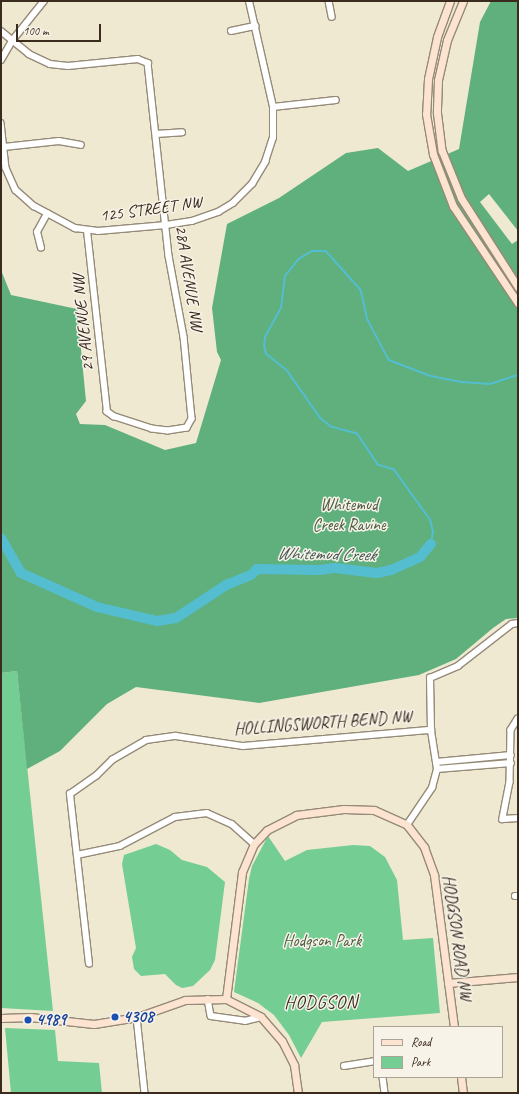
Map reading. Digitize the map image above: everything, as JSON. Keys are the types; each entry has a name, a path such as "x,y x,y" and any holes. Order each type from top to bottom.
{"street":[{"path":"1,60 12,41 44,1"},
{"name":"125 STREET NW","path":"4,147 8,173 16,190 28,202 47,214 87,231 166,225 210,216 234,203 252,184 270,150 274,128 273,107 249,1"},
{"path":"329,1 332,17"},
{"path":"450,1 434,44 428,79 426,114 433,154 453,206 518,303"},
{"path":"463,1 447,40 439,74 436,113 442,150 461,198 518,287"},
{"path":"231,31 255,26"},
{"path":"1,31 12,41"},
{"name":"28A AVENUE NW","path":"12,41 35,58 57,66 138,59 146,61 150,71 166,225 184,337 192,418 190,426 183,429 157,430 114,417 107,412"},
{"path":"273,107 336,100"},
{"path":"1,123 4,147 59,141 81,145"},
{"path":"156,134 182,132"},
{"path":"41,248 37,232 47,214"},
{"name":"29 AVENUE NW","path":"87,231 107,412"},
{"path":"407,825 432,788 437,769 431,730 430,678 458,666 512,624 518,623"},
{"path":"518,719 511,730 510,782 504,820 518,818"},
{"name":"HOLLINGSWORTH BEND NW","path":"89,964 70,794 91,779 112,760 146,740 176,736 243,746 431,730"},
{"path":"436,762 511,755"},
{"path":"437,769 511,763"},
{"name":"HODGSON ROAD NW","path":"226,999 242,872 254,844 279,822 313,812 374,810 407,825 424,847 434,875 454,1026"},
{"path":"77,855 120,846 175,817 206,813 232,824 254,844"},
{"path":"448,983 518,977"},
{"path":"208,999 211,1016 245,1021 261,1017"},
{"path":"1,1018 15,1017 86,1024 137,1017 172,1003 208,999 226,999 261,1017 282,1041 294,1065 298,1093"},
{"path":"137,1017 145,1093"},
{"path":"344,1066 373,1061"},
{"path":"383,1078 385,1093"},
{"path":"461,1078 463,1093"}],"green space":[{"name":"Whitemud Creek Ravine","path":"491,1 518,1 518,231 489,194 480,202 512,244 518,240 518,618 506,619 456,659 419,675 259,703 136,687 107,704 60,751 27,769 17,671 1,673 1,270 11,295 77,309 86,401 76,414 80,424 105,425 165,450 196,443 221,360 217,352 212,308 227,224 279,198 346,153 378,148 408,171 459,149 480,22"},
{"path":"17,671 53,1011 1,1008 1,673"},
{"name":"Hodgson Park","path":"268,836 285,861 307,850 353,845 370,846 385,857 397,880 403,940 433,938 440,1013 322,1022 301,1058 289,1035 274,1015 258,1003 234,992 249,879 252,866"},
{"path":"156,844 170,850 182,860 207,867 225,882 215,960 210,970 193,986 182,988 176,985 165,974 141,976 134,969 132,957 136,948 122,864 124,855"},
{"path":"5,1028 55,1030 58,1061 99,1063 102,1093 11,1093"}],"waterway":[{"name":"Whitemud Creek","path":"431,544 433,532 430,520 394,470 378,465 357,434 331,427 320,418 287,371 266,354 264,346 265,337 281,308 285,276 299,259 312,251 326,251 361,290 368,320 389,360 431,376 462,382 490,384 518,375"},
{"name":"Whitemud Creek","path":"1,538 21,573 97,607 157,621 176,618 226,585 251,575 257,569 320,570 335,568 377,573 391,570 420,557 431,544"}],"place":[{"name":"4308","path":"115,1017"},
{"name":"4989","path":"28,1020"}],"district":[{"name":"HODGSON","path":"321,1002"}]}
